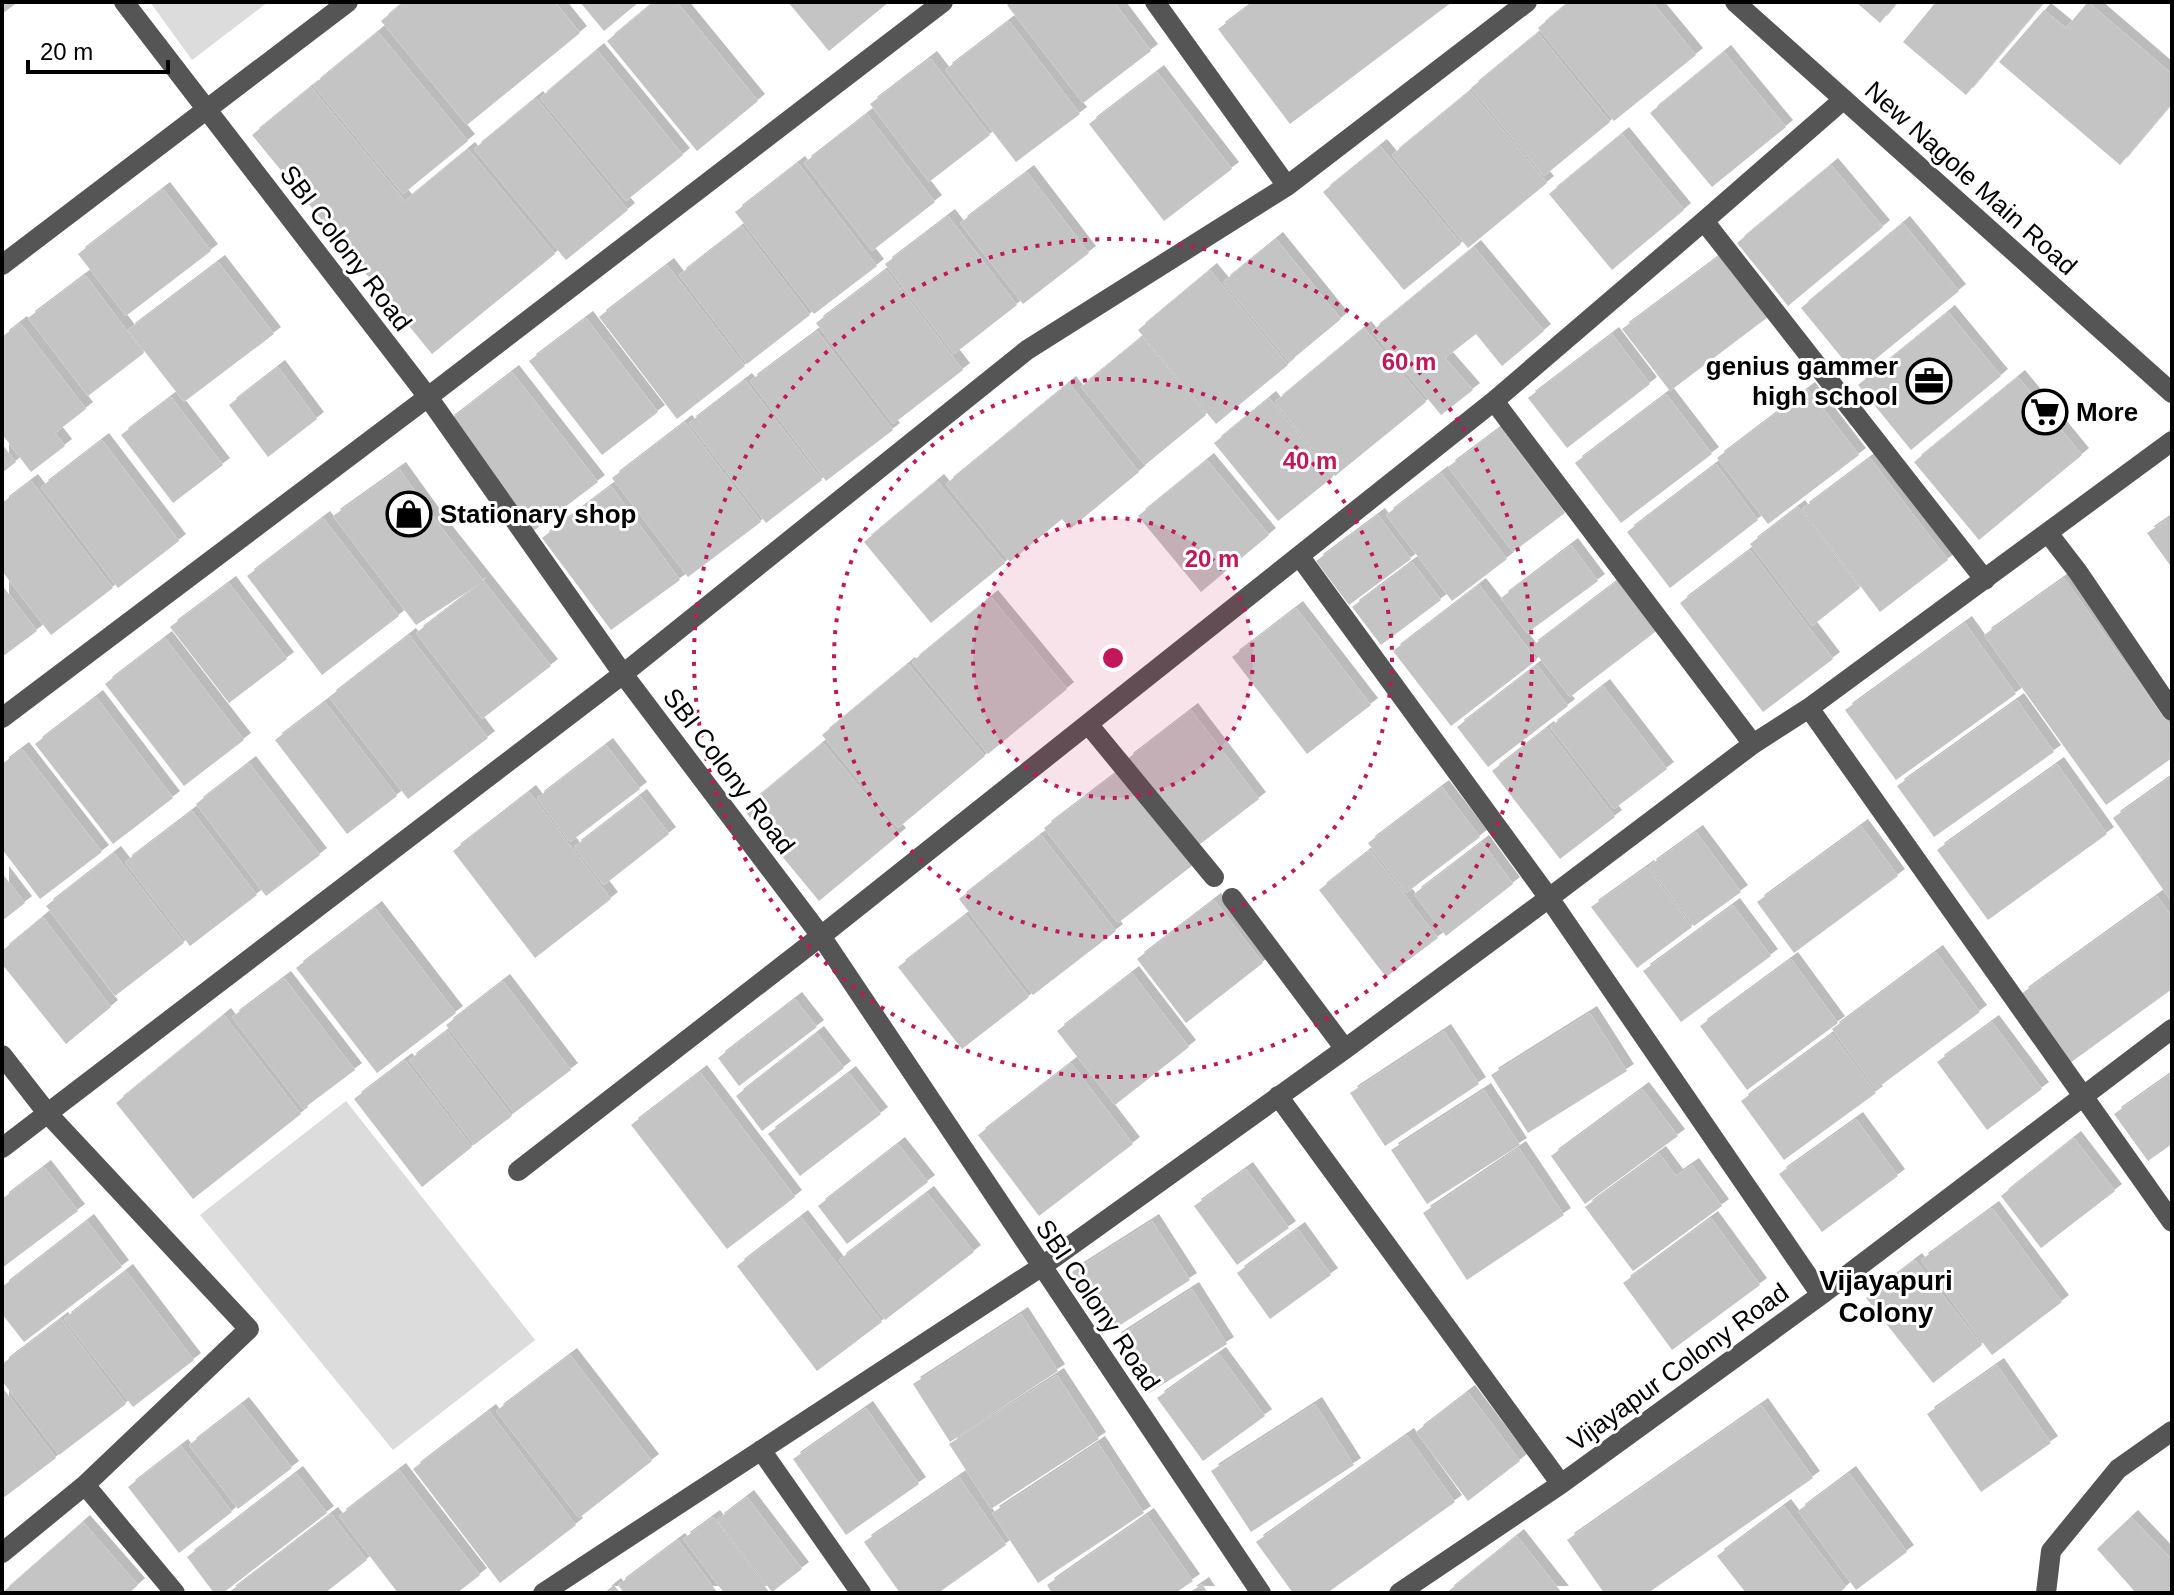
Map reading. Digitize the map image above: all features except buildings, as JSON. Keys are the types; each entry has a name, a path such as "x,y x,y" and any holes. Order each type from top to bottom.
{"street":[{"name":"SBI Colony Road","path":"124,2 428,397 623,674 821,936 1261,1593"},
{"path":"2,265 348,2"},
{"path":"2,718 428,397 943,2"},
{"path":"1155,2 1287,186"},
{"path":"2,1148 623,674 1027,350 1287,186 1527,2"},
{"name":"New Nagole Main Road","path":"1735,2 2172,393"},
{"path":"518,1171 821,936 1494,401 1844,99"},
{"path":"1704,221 1985,580"},
{"path":"1494,401 1753,744"},
{"path":"543,1593 1041,1267 1345,1049 1753,744 1809,708 2172,441"},
{"path":"2048,533 2172,711"},
{"path":"1300,557 1549,898 1821,1295"},
{"path":"1809,708 2172,1222"},
{"path":"1088,724 1214,877"},
{"path":"1232,898 1345,1049"},
{"name":"Vijayapur Colony Road","path":"1399,1593 1561,1484 1821,1295 2172,1029"},
{"path":"2,1055 48,1114 249,1329 85,1485 2,1553"},
{"path":"1278,1096 1561,1484"},
{"path":"2046,1593 2051,1551 2118,1469 2172,1431"},
{"path":"761,1450 861,1593"},
{"path":"85,1485 175,1593"}],"shaded area":[{"path":"150,2 268,2 192,60"},
{"path":"346,1101 535,1340 393,1450 200,1215"}],"place":[{"name":"genius gammer high school","path":"1929,381"},
{"name":"More","path":"2045,412"},
{"name":"Stationary shop","path":"409,514"}],"district":[{"name":"Vijayapuri Colony","path":"1886,1296"}]}
